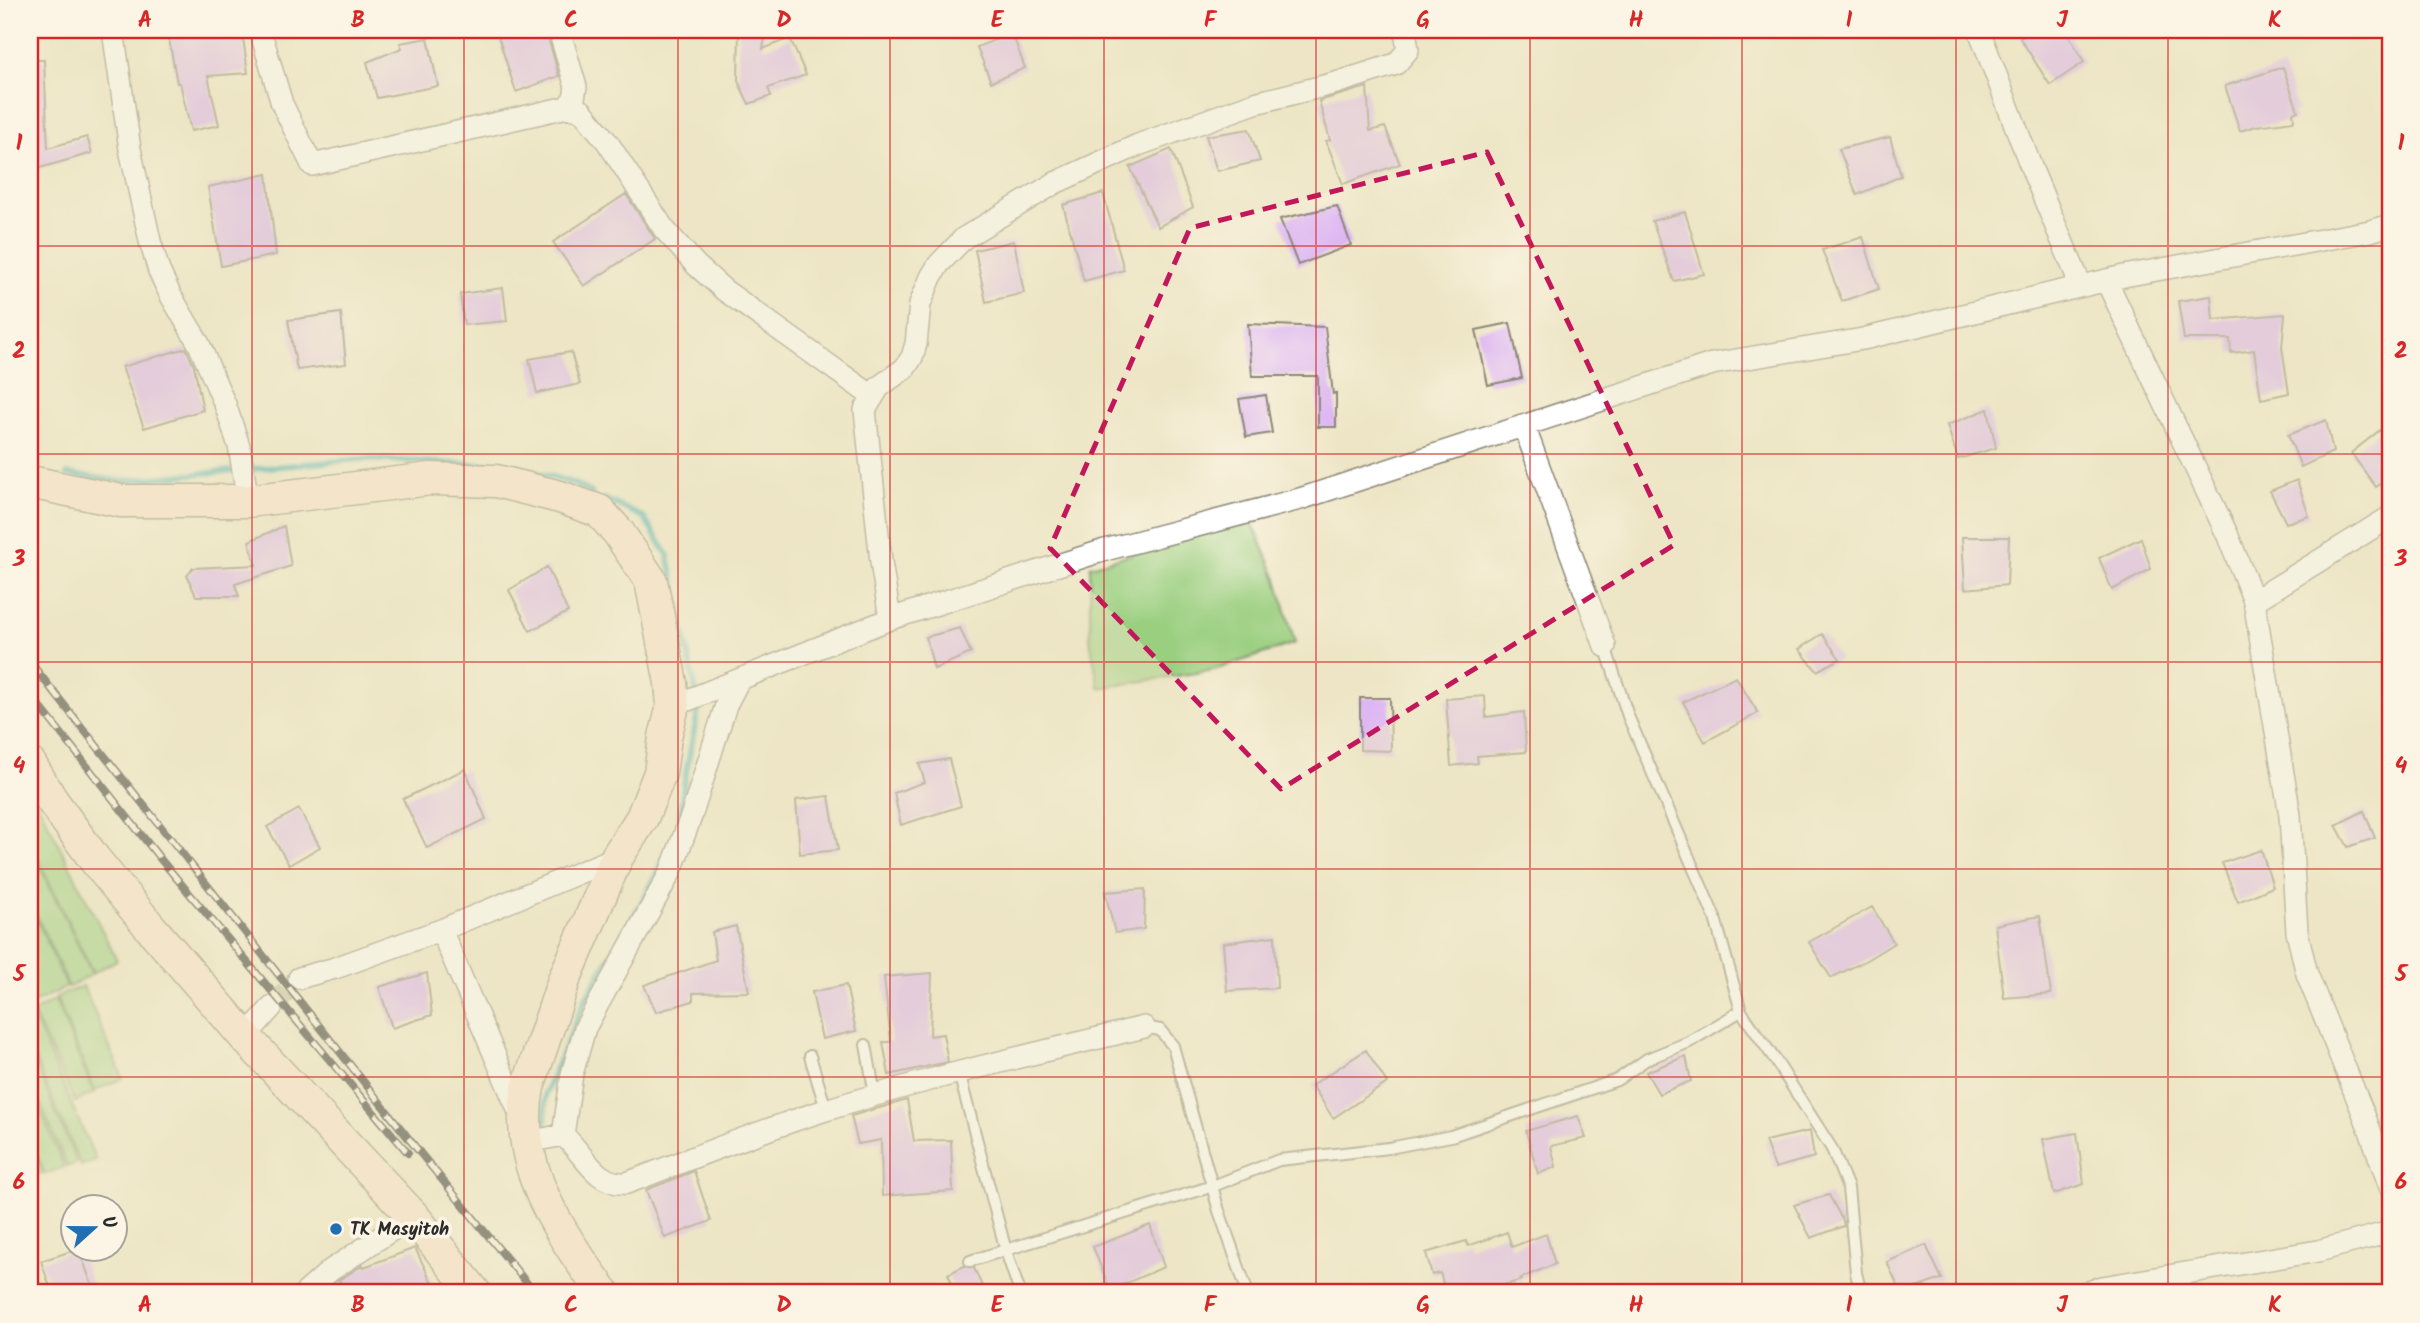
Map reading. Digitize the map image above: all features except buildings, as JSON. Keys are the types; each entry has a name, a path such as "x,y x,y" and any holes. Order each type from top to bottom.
{"street":[{"path":"113,30 130,149 150,241 159,271 208,363 239,446 246,491"},
{"path":"260,30 282,104 312,165 567,107 582,111 608,143 664,229 696,265 724,290 872,396"},
{"path":"559,30 576,87 574,98 567,107"},
{"path":"890,619 881,562 865,410 879,387 905,368 912,357 924,293 939,264 964,238 1055,183 1138,145 1255,103 1336,83 1396,64 1408,50 1405,30"},
{"path":"1979,30 2081,286"},
{"path":"1144,1027 875,1095 772,1127 627,1184 617,1184 601,1178 577,1148 542,1136 525,1105 528,1087 564,979 617,858 642,818 660,773 665,737 681,703 890,619 1105,550 1300,499 1712,364 1863,339 2106,280 2390,225"},
{"path":"2106,280 2227,534 2254,601 2290,815 2299,942 2307,974 2390,1187"},
{"path":"1524,426 1605,646"},
{"path":"30,482 121,501 431,479 496,481 560,497 599,511 618,531 651,581 671,683 681,703"},
{"path":"2254,601 2390,517"},
{"path":"604,1293 561,1231 541,1193 542,1136 572,1074 585,1028 670,873 692,814 731,684"},
{"path":"30,764 51,799 95,860 245,1037 413,1216 475,1293"},
{"path":"299,978 441,930 617,858"},
{"path":"441,930 542,1136"},
{"path":"245,1037 272,1007"},
{"path":"305,1293 331,1270 413,1216"},
{"path":"2086,1293 2102,1287 2318,1251 2390,1232"}],"lane":[{"path":"1605,646 1628,716 1715,918 1741,1012 1832,1149 1848,1188 1856,1273 1861,1293"},
{"path":"970,1261 1213,1186 1279,1160 1389,1147 1451,1136 1616,1080 1647,1059 1689,1042 1741,1012"},
{"path":"1144,1027 1160,1030 1173,1046 1219,1211 1248,1293"},
{"path":"866,1045 875,1095"},
{"path":"810,1056 826,1110"},
{"path":"959,1073 1006,1251 1020,1293"}],"highlighted area":[{"path":"1487,152 1674,545 1281,789 1050,548 1190,228"}],"green space":[{"path":"1251,520 1277,579 1295,643 1214,670 1099,688 1090,640 1090,566"},
{"path":"30,787 117,960 93,973 30,843"},
{"path":"30,846 92,974 69,987 30,901"},
{"path":"30,905 67,987 31,1004 30,1003"},
{"path":"83,986 123,1078 95,1091 56,997"},
{"path":"55,1000 94,1093 75,1102 33,1012"},
{"path":"32,1014 96,1160 81,1166 30,1047"},
{"path":"30,1052 77,1163 67,1167 30,1079"},
{"path":"30,1085 64,1167 45,1174 30,1136"},
{"path":"30,1141 43,1173 31,1178 30,1176"}],"waterway":[{"path":"67,474 120,481 361,459 514,466 573,483 592,493"},
{"path":"605,499 643,517 668,555 699,706 679,823"},
{"path":"546,1162 545,1094 586,998 649,889 668,849"}],"tunnel":[{"path":"272,1007 299,978"}],"railway":[{"path":"30,662 421,1154 535,1293"},
{"path":"30,694 162,861 408,1153"}],"place":[{"name":"TK Masyitoh","path":"336,1229"}]}
